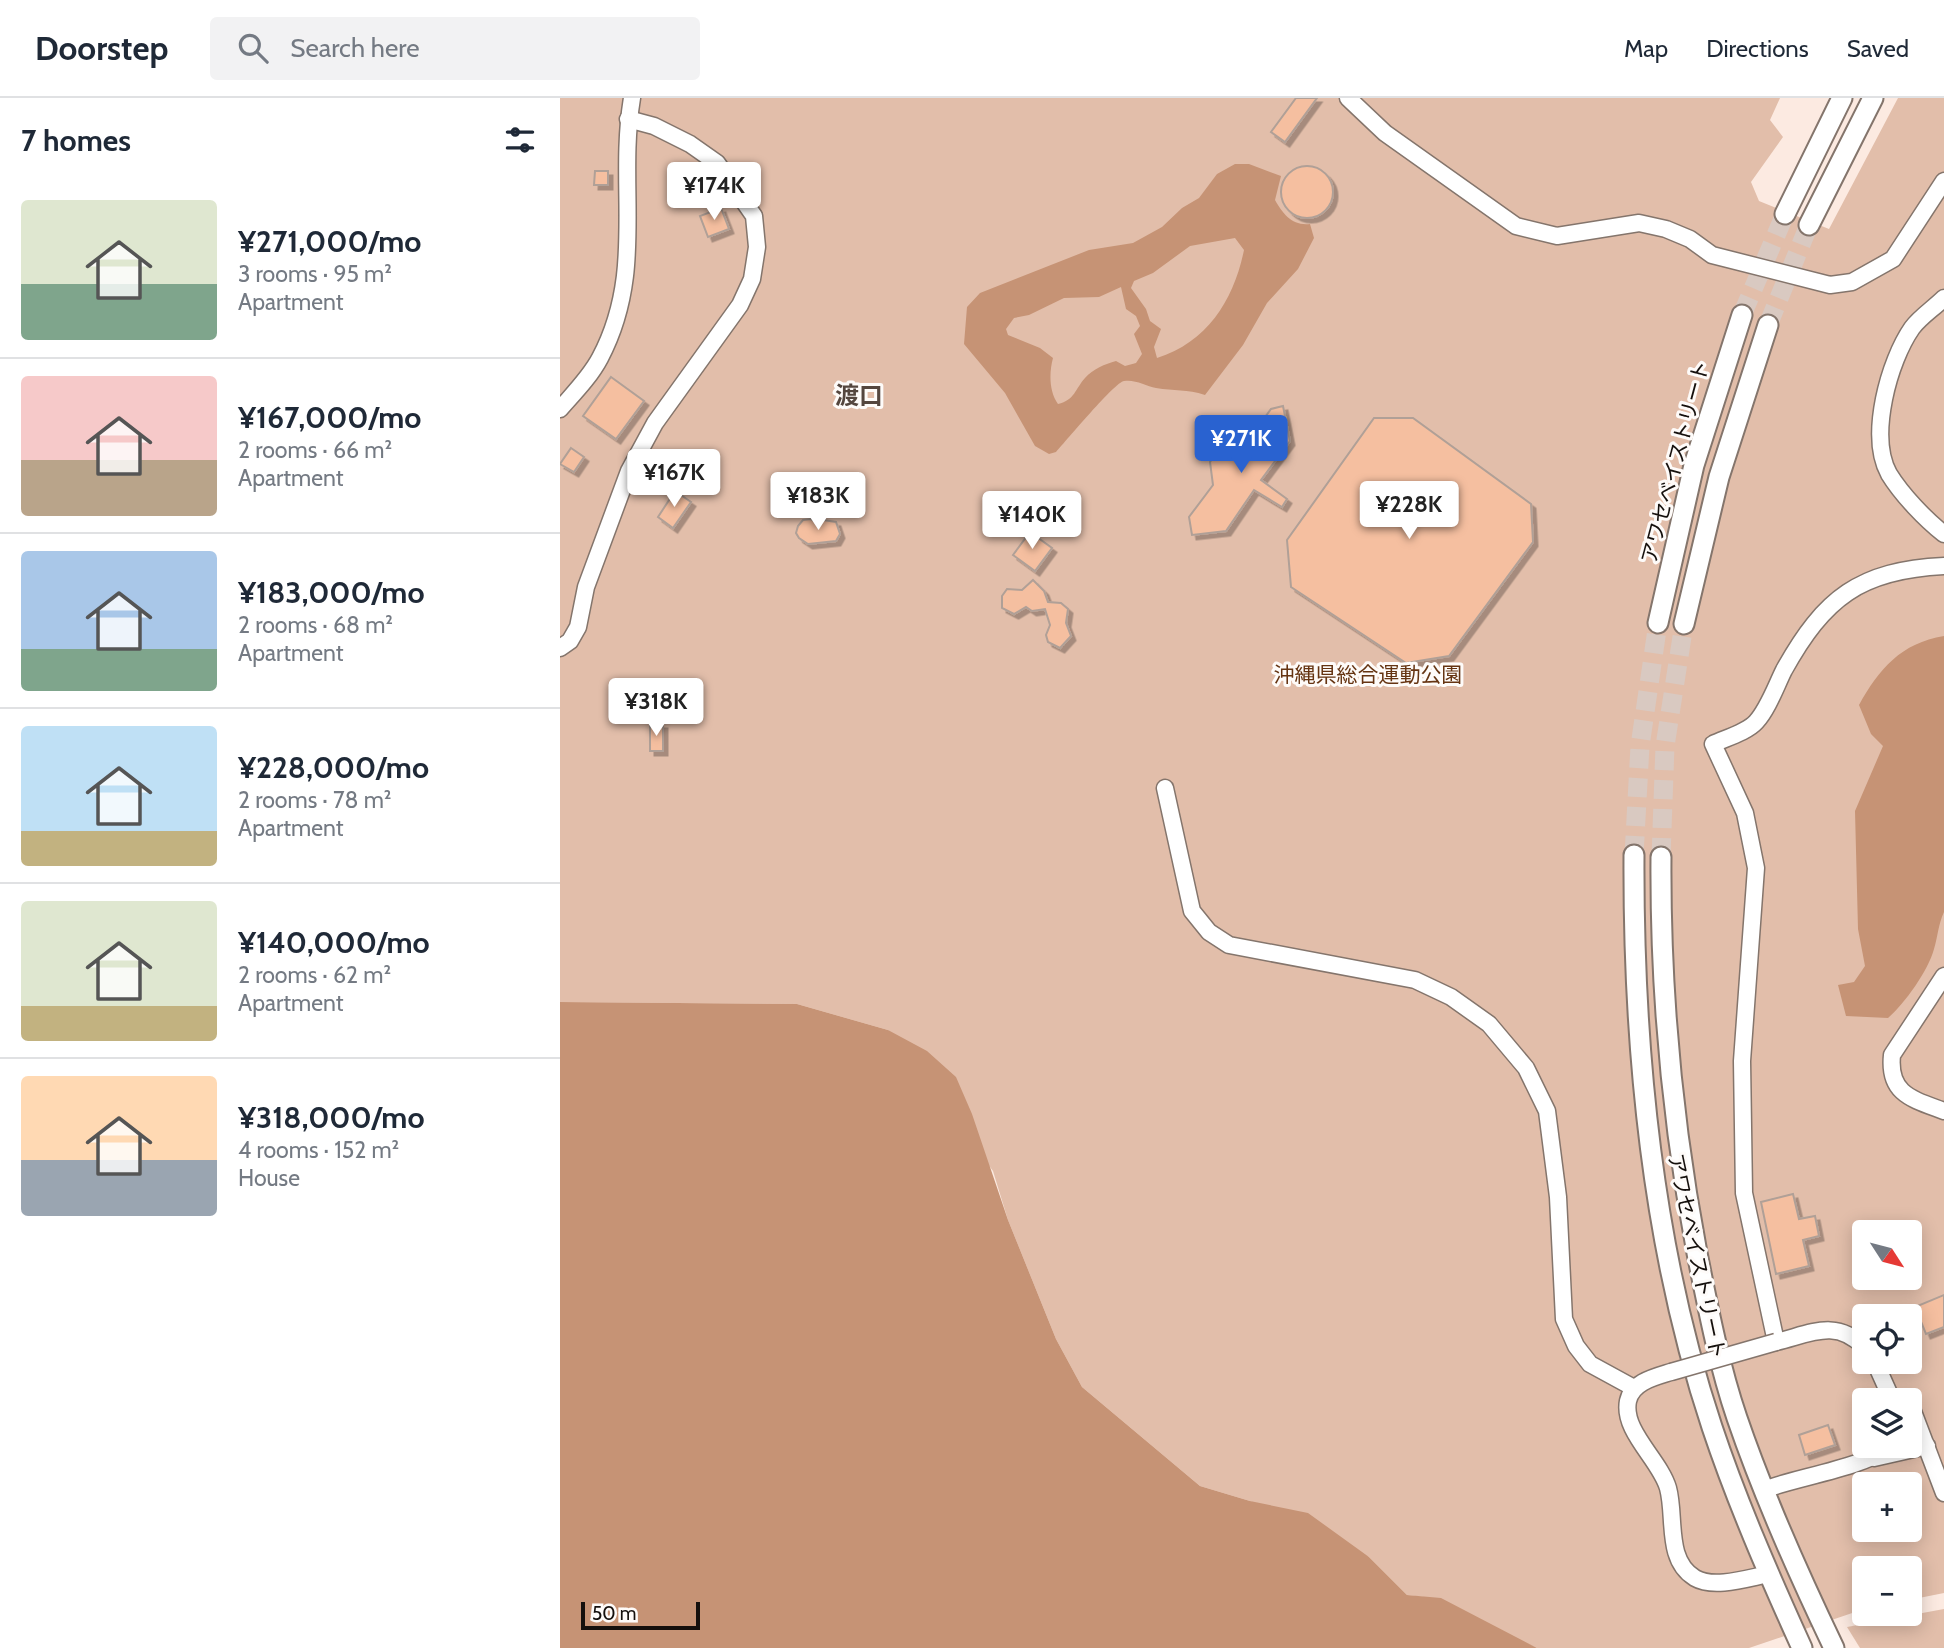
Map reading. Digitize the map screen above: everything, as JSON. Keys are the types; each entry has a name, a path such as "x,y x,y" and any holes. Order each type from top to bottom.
{"main road":[{"path":"1784,214 1842,98"},
{"path":"1809,225 1873,98"},
{"name":"アワセベイストリート","path":"1658,623 1694,465 1742,315"},
{"path":"1684,624 1719,477 1768,325"},
{"name":"アワセベイストリート","path":"1634,855 1634,941 1652,1155 1681,1312 1711,1424 1769,1574 1802,1648"},
{"name":"アワセベイストリート","path":"1661,857 1660,937 1664,1016 1679,1154 1708,1309 1736,1416 1764,1490 1834,1648"}],"lane":[{"path":"560,409 599,360 620,310 627,279 628,118 632,98"},
{"path":"1348,98 1385,133 1516,226 1557,236 1639,223 1667,229 1690,239 1712,255 1830,285 1852,282 1893,259 1944,181"},
{"path":"560,648 570,641 578,627 586,587 629,471 655,423 740,305 752,279 757,247 754,216 718,163 690,144 654,126 628,118"},
{"path":"1944,298 1913,327 1891,368 1883,413 1882,444 1889,473 1931,523 1944,534"},
{"path":"1776,1342 1744,1194 1742,1061 1756,868 1745,813 1713,744 1755,723 1816,620 1841,596 1867,579 1917,567 1944,566"},
{"path":"1165,788 1192,911 1209,932 1229,945 1415,980 1451,997 1489,1024 1526,1068 1547,1111 1558,1197 1564,1319 1576,1346 1590,1364 1634,1388"},
{"path":"1944,975 1892,1055 1890,1070 1892,1082 1904,1092 1944,1111"},
{"path":"1769,1574 1709,1583 1695,1578 1683,1567 1675,1553 1667,1485 1631,1424 1628,1401 1634,1388 1647,1380 1671,1372 1836,1328 1852,1336"},
{"path":"1922,1433 1944,1493"},
{"path":"1764,1490 1782,1482 1927,1446"}],"green space":[{"name":"沖縄県総合運動公園","path":"560,98 1780,98 1770,120 1783,137 1751,182 1759,201 1829,229 1898,98 1944,98 1944,1593 1922,1597 1922,1556 1852,1556 1852,1613 1749,1648 1537,1648 1424,1597 1407,1595 1369,1557 1250,1501 1200,1486 1082,1387 1056,1339 1008,1220 993,1171 888,1030 797,1004 560,1002"},
{"path":"1944,1609 1944,1648 1860,1648 1847,1627 1922,1626 1922,1613"}],"shaded area":[{"path":"1235,164 1249,164 1281,176 1275,200 1293,221 1310,224 1314,238 1298,269 1267,303 1243,345 1205,395 1124,381 1101,401 1056,452 1049,454 1035,446 1005,393 964,344 967,307 980,293 1089,250 1133,243 1162,227 1182,208 1199,198 1217,174","holes":["1235,238 1244,250 1226,301 1204,330 1191,341 1157,358 1154,347 1161,329 1150,321 1146,309 1131,288 1134,281 1153,273 1190,246","1121,287 1126,309 1136,316 1140,326 1134,334 1142,354 1136,363 1125,366 1116,361 1095,369 1071,397 1058,404 1051,382 1053,358 1040,348 1008,335 1006,329 1014,318 1029,315 1064,298 1099,297"]},
{"path":"1944,636 1944,912 1927,967 1895,1012 1888,1018 1846,1016 1838,985 1854,982 1865,966 1858,929 1855,811 1883,746 1871,734 1859,705 1883,669 1903,651 1929,639"},
{"path":"560,1002 797,1004 888,1030 927,1051 956,1077 972,1114 1008,1220 1056,1339 1082,1387 1200,1486 1250,1501 1308,1513 1369,1557 1407,1595 1441,1598 1537,1648 560,1648"}],"building":[{"path":"1296,98 1317,98 1285,142 1271,132"},
{"path":"1307,166 1317,168 1325,174 1331,182 1331,202 1325,210 1317,216 1307,218 1297,216 1289,210 1283,202 1281,192 1283,182 1289,174 1297,168"},
{"path":"595,171 608,171 608,185 594,185"},
{"path":"721,208 729,229 708,237 700,216"},
{"path":"611,377 644,401 616,439 583,416"},
{"path":"1283,406 1290,441 1261,480 1287,499 1282,507 1254,490 1226,531 1192,535 1189,517 1213,485 1210,462 1222,444 1247,442 1271,409"},
{"path":"1374,418 1413,418 1531,504 1533,542 1449,656 1406,663 1291,587 1287,540"},
{"path":"571,448 584,457 574,472 560,464"},
{"path":"675,491 691,502 673,528 658,517"},
{"path":"811,519 818,524 823,520 836,522 840,534 836,541 808,544 799,538 796,533 798,526 803,520"},
{"path":"1030,532 1052,548 1035,571 1013,555"},
{"path":"1033,580 1044,591 1048,602 1061,603 1068,609 1066,623 1071,636 1060,648 1048,642 1046,635 1050,625 1045,609 1032,611 1026,607 1014,614 1002,608 1002,596 1007,589 1022,590"},
{"path":"650,724 663,724 663,751 650,751"},
{"path":"1793,1194 1799,1219 1815,1216 1819,1236 1803,1240 1809,1266 1776,1274 1761,1202"},
{"path":"1944,1295 1944,1327 1926,1334 1922,1324 1922,1304"},
{"path":"1828,1425 1835,1445 1805,1455 1799,1435"}],"tunnel":[{"path":"1742,315 1785,214"},
{"path":"1768,325 1809,225"},
{"path":"1634,855 1640,746 1658,623"},
{"path":"1661,857 1665,746 1684,624"}],"district":[{"name":"渡口","path":"859,395"}]}
